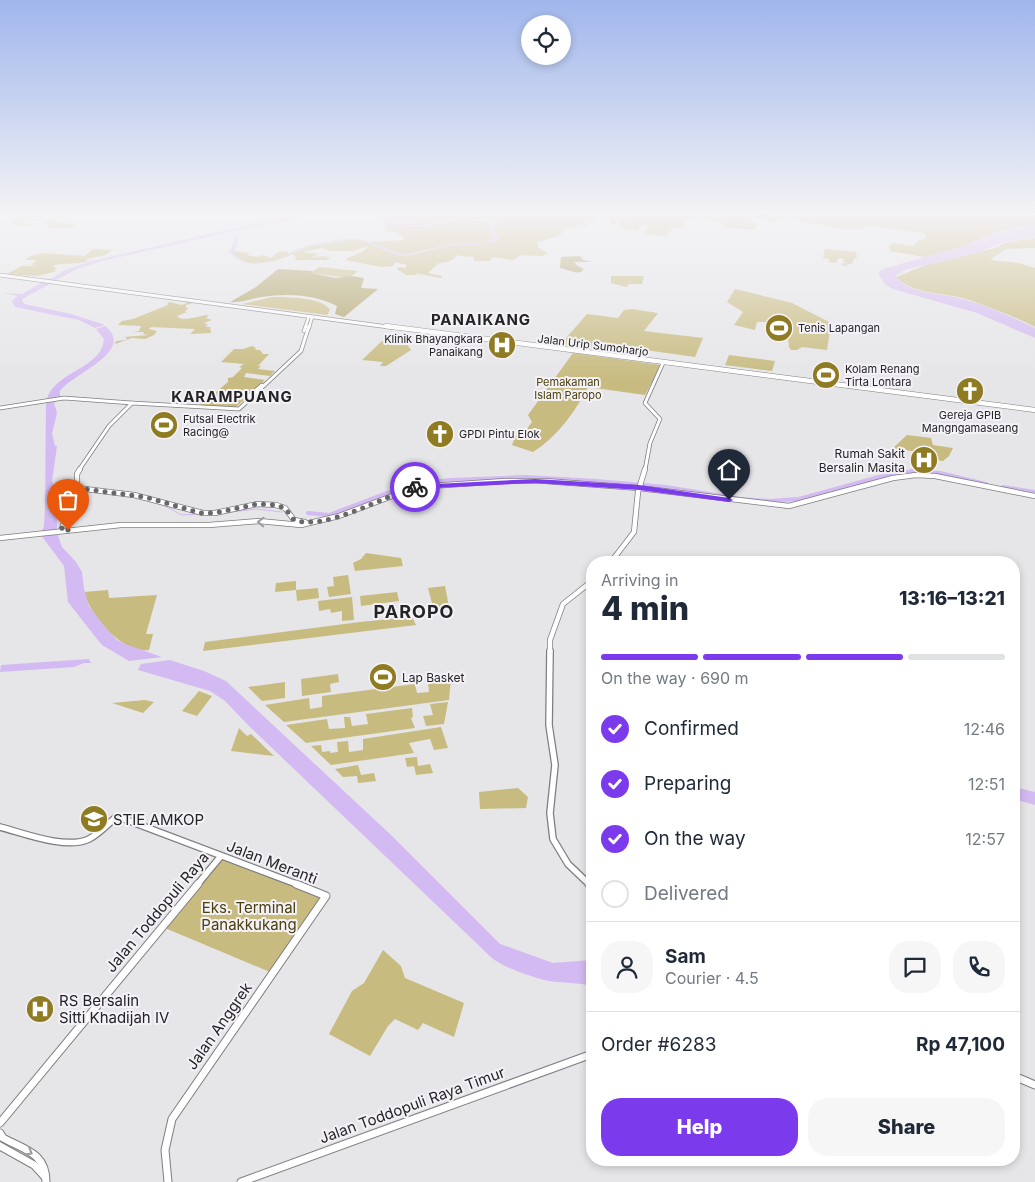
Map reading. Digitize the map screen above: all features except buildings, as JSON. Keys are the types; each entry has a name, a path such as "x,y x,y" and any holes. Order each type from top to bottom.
{"highway":[{"name":"Jalan Urip Sumoharjo","path":"0,274 747,373"},
{"name":"Jalan Urip Sumoharjo","path":"174,297 366,322"},
{"name":"Jalan Urip Sumoharjo","path":"422,330 1035,409"}],"main road":[{"path":"0,408 60,398 233,410 240,408 301,351 310,316"},
{"path":"616,556 634,532 640,486 650,443 660,419 645,403 663,363"},
{"path":"61,530 71,507 71,498 76,489 77,474 109,426 132,402"},
{"path":"0,538 121,525 202,526 259,521 292,525 339,516 401,491 418,487 526,480 640,486 737,501 789,506 810,502 885,480 913,475 935,476 1035,496"},
{"path":"76,489 145,497 201,513 215,513 257,504 276,505 287,510 294,520 310,522"},
{"path":"20,537 68,530"},
{"path":"586,586 563,604 550,640 549,725 555,765 550,813 553,839 568,864 586,881"},
{"name":"Jalan Meranti","path":"0,827 51,839 80,842 94,836 116,817 326,896"},
{"name":"Jalan Toddopuli Raya","path":"0,1123 221,856"},
{"name":"Jalan Anggrek","path":"168,1182 165,1141 172,1119 326,896"},
{"name":"Jalan Toddopuli Raya Timur","path":"241,1182 586,1056"},
{"path":"1020,1079 1035,1085"},
{"path":"0,1134 3,1138 41,1159 46,1170 45,1180"},
{"path":"0,1146 34,1165 45,1180"}],"green space":[{"path":"14,270 57,271 38,276 7,274"},
{"path":"314,270 358,271 349,278 310,273"},
{"path":"399,270 431,270 428,273 442,276 441,278 414,273 418,275 406,275"},
{"path":"913,270 1035,270 1035,327 966,299 911,287 896,277"},
{"path":"611,276 644,276 642,284 629,284 626,287 611,283"},
{"path":"735,289 792,303 831,323 827,350 802,347 797,350 791,350 787,329 783,322 757,322 755,330 734,325 743,312 727,302"},
{"path":"272,297 312,300 320,302 330,310 327,315 242,304"},
{"path":"190,301 193,303 186,305 188,308 185,312 187,312 177,316 187,319 209,315 206,318 212,320 204,323 208,325 205,327 210,327 211,333 190,334 195,329 151,327 149,329 157,331 154,335 145,339 132,338 115,344 116,341 126,340 127,338 124,337 149,335 143,334 144,332 132,332 139,331 141,326 118,325 122,321 133,319 168,305 169,302 182,305"},
{"path":"632,309 658,313 644,331 703,338 695,357 645,350 642,355 561,344 587,314 618,318 624,310"},
{"path":"382,341 407,344 411,350 386,366 380,366 383,362 362,360"},
{"path":"252,346 263,354 269,354 258,366 261,366 258,369 275,371 270,376 246,373 244,377 265,380 234,409 199,406 228,382 228,378 233,377 242,368 239,367 244,364 221,362 234,349"},
{"name":"Pemakaman Islam Paropo","path":"573,353 661,365 645,395 588,387 565,423 542,446 533,452 512,445 516,435 526,430 532,422 528,415"},
{"path":"729,355 775,361 772,371 725,365"},
{"path":"907,435 931,438 933,445 953,448 949,456 943,461 915,457 918,452 893,448"},
{"path":"366,553 401,558 403,566 355,571 353,563 361,559"},
{"path":"348,575 351,594 329,597 327,587 334,586 333,577"},
{"path":"296,581 296,590 275,592 276,583"},
{"path":"445,586 449,607 440,611 434,611 428,588"},
{"path":"318,588 319,598 297,601 296,590"},
{"path":"108,590 109,598 157,595 146,634 153,634 149,650 139,650 128,646 100,622 87,601 84,592"},
{"path":"397,592 399,601 361,606 360,596"},
{"path":"352,597 354,620 342,621 342,611 331,613 330,609 319,611 318,601"},
{"path":"412,617 416,625 203,651 205,642"},
{"path":"338,674 339,682 330,684 331,692 302,696 301,679"},
{"path":"451,679 449,700 284,722 265,705 309,698 310,709 322,707 322,696 415,684 417,693 429,692 428,682"},
{"path":"285,682 285,698 262,701 248,687"},
{"path":"199,691 212,696 197,716 182,711"},
{"path":"145,700 154,702 143,713 112,703"},
{"path":"448,702 444,724 426,726 423,716 433,715 430,704"},
{"path":"412,708 413,717 411,718 415,728 306,743 286,725 327,719 329,729 345,728 344,717 350,717 352,726 368,724 366,714"},
{"path":"441,727 448,748 434,750 430,739 409,743 414,753 331,765 311,746 321,745 322,752 338,752 337,742 348,741 349,752 363,750 363,739"},
{"path":"239,728 247,736 251,734 274,756 231,751"},
{"path":"417,757 418,766 430,764 433,773 416,775 414,766 407,767 405,758"},
{"path":"358,765 361,775 374,773 376,781 358,783 357,776 343,777 335,769"},
{"path":"518,788 528,797 526,808 480,809 479,792"},
{"name":"Eks. Terminal Panakkukang","path":"222,858 322,897 270,972 165,928"},
{"path":"383,950 401,966 405,978 464,1003 454,1037 423,1023 418,1030 395,1019 388,1026 370,1056 329,1034 352,991 364,983"}],"shaded area":[{"path":"65,270 75,270 56,280 49,280"},
{"path":"277,270 298,270 313,271 311,273 336,278 351,276 364,278 361,288 378,289 344,317 335,314 337,306 309,297 271,296 230,302 256,287"},
{"path":"568,270 582,270 582,272 577,272 581,274"},
{"path":"882,270 905,270 895,276 909,287 982,305 1035,328 1035,338 977,313 893,289 885,284 878,273"},
{"path":"43,282 54,284 50,284 24,298 22,300 24,304 71,314 105,325 95,328 79,320 15,307 12,301 18,296 3,293 22,294"},
{"path":"105,326 113,335 113,344 108,353 99,362 67,384 60,391 60,397 47,399 59,382 95,357 101,349 104,339 96,329"},
{"path":"58,399 54,403 57,413 52,434 55,446 57,446 52,481 56,494 57,530 41,533 44,526 45,508 46,401"},
{"path":"57,533 62,547 76,562 82,572 89,606 104,626 117,640 162,657 129,661 102,645 68,602 64,566 41,535"},
{"path":"89,659 91,663 84,663 74,667 0,672 1,665"},
{"path":"170,660 204,671 226,681 391,835 500,944 553,963 586,960 586,985 544,980 517,971 493,959 225,701 210,691 138,670 141,664"},
{"path":"1020,788 1035,792 1035,805 1020,801"}],"waterway":[{"path":"308,513 329,515 408,485 450,480 526,477 596,481 666,487 740,499 769,501 799,499 879,477 912,471 940,473 986,484"},
{"path":"1003,487 1035,492"},
{"path":"163,505 182,515 199,514"},
{"path":"223,513 256,509 282,512"}],"way so far":[{"path":"68,530 61,530 71,507 71,498 77,488 145,497 208,514 257,504 276,505 285,508 294,520 310,522 339,516 415,487"}],"place":[{"name":"Tenis Lapangan","path":"779,328"},
{"name":"Klinik Bhayangkara Panaikang","path":"502,345"},
{"name":"Kolam Renang Tirta Lontara","path":"826,375"},
{"name":"Gereja GPIB Mangngamaseang","path":"970,391"},
{"name":"Futsal Electrik Racing@","path":"164,425"},
{"name":"GPDI Pintu Elok","path":"440,434"},
{"name":"Rumah Sakit Bersalin Masita","path":"924,460"},
{"name":"Lap Basket","path":"383,677"},
{"name":"STIE AMKOP","path":"94,819"},
{"name":"RS Bersalin Sitti Khadijah IV","path":"40,1009"}],"district":[{"name":"PANAIKANG","path":"481,319"},
{"name":"KARAMPUANG","path":"232,396"},
{"name":"PAROPO","path":"414,611"}],"route":[{"path":"415,487 535,481 611,485 729,500"}]}
